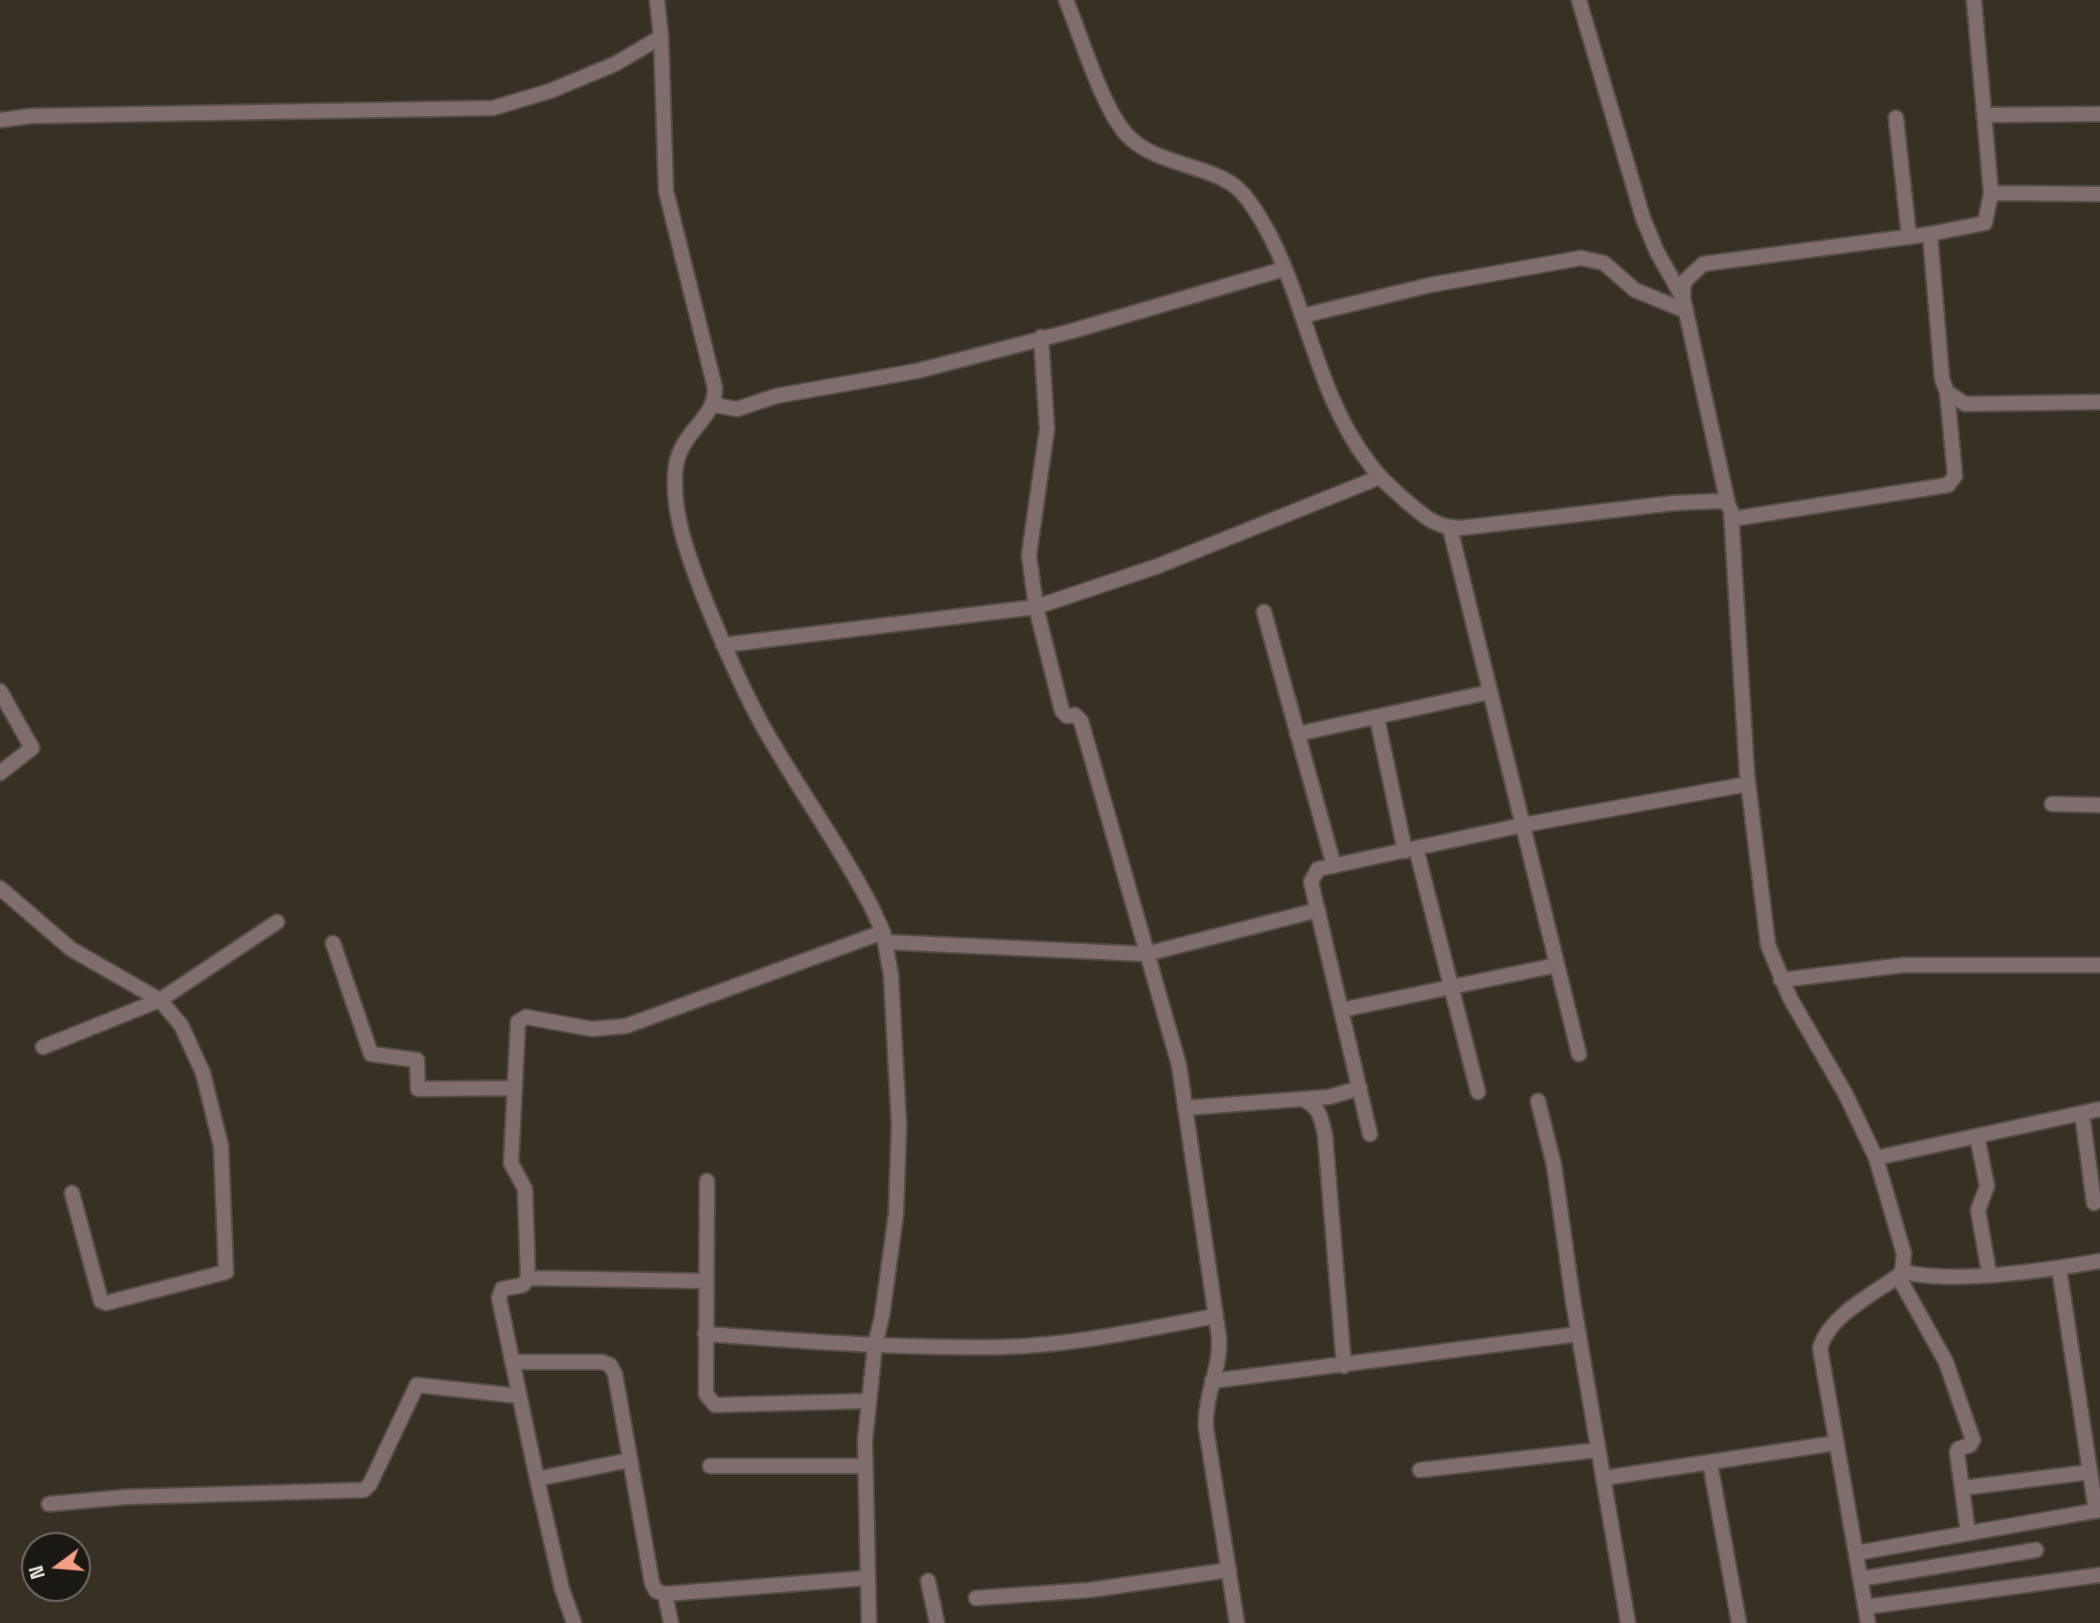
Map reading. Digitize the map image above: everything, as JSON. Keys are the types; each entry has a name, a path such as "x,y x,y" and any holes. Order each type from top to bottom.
{"street":[{"path":"657,0 661,37 666,191 700,318 715,388 714,405 680,447 675,477 677,505 687,550 723,645 760,721 860,885 884,937 893,999 899,1172 884,1307 867,1401 863,1466 869,1623"},
{"path":"1066,0 1104,95 1127,136 1158,156 1235,186 1268,231 1343,419 1356,444 1380,477 1427,520 1450,528 1674,503 1720,501 1727,504"},
{"path":"1579,0 1643,218 1684,304"},
{"path":"1968,1533 1958,1449 1970,1445 1973,1440 1946,1362 1900,1274 1901,1243 1876,1158 1846,1095 1781,980 1768,945 1748,784 1732,519 1684,304 1685,282 1703,264 1981,225 1987,218 1991,193 1973,0"},
{"path":"0,120 31,116 267,110 493,108 550,91 615,64 661,37"},
{"path":"1984,115 2100,114"},
{"path":"1896,118 1909,236"},
{"path":"1991,193 2100,194"},
{"path":"1732,519 1948,485 1955,476 1947,392 1942,379 1930,234"},
{"path":"1303,316 1430,285 1581,258 1604,263 1635,290 1684,304"},
{"path":"714,405 737,409 776,396 887,378 1284,269"},
{"path":"1041,337 1048,412 1031,533 1030,555 1036,607 1062,712 1067,716 1076,715 1081,721 1180,1065 1219,1353 1206,1404 1206,1428 1237,1623"},
{"path":"1947,392 1965,404 2100,402"},
{"path":"723,645 1036,607 1158,566 1380,477"},
{"path":"1450,528 1578,1055"},
{"path":"1264,612 1334,866"},
{"path":"0,691 32,748 0,773"},
{"path":"1297,734 1490,692"},
{"path":"1377,718 1478,1092"},
{"path":"1370,1133 1318,910 1312,875 1318,869 1523,825 1748,784"},
{"path":"2052,804 2100,804"},
{"path":"0,888 71,950 160,1000 176,1019 190,1043 217,1121 221,1146 226,1272 106,1303 101,1301 72,1193"},
{"path":"571,1622 537,1479 499,1295 502,1289 523,1284 528,1278 525,1189 511,1163 518,1022 522,1018 592,1029 626,1026 884,937 1146,954 1318,910"},
{"path":"43,1047 160,1000 276,922"},
{"path":"333,943 370,1054 417,1060 418,1089 513,1088"},
{"path":"1341,1010 1557,965"},
{"path":"1781,980 1904,965 2100,965"},
{"path":"1185,1108 1329,1097 1360,1088"},
{"path":"1301,1100 1311,1103 1319,1112 1325,1135 1344,1366"},
{"path":"1538,1101 1554,1165 1579,1334 1628,1623"},
{"path":"1876,1158 2100,1110"},
{"path":"2082,1113 2094,1203"},
{"path":"1977,1136 1987,1186 1978,1209 1989,1273"},
{"path":"707,1181 706,1394 712,1404 867,1401"},
{"path":"1868,1623 1820,1356 1823,1339 1834,1323 1900,1274 1928,1277 2059,1268 2100,1261"},
{"path":"1856,1552 2098,1510 2059,1268"},
{"path":"528,1278 706,1282"},
{"path":"705,1334 875,1345 1005,1347 1061,1343 1216,1316"},
{"path":"1212,1381 1579,1334"},
{"path":"512,1362 602,1362 610,1365 652,1583 656,1591 665,1594 867,1578"},
{"path":"49,1504 127,1497 359,1492 370,1484 416,1385 519,1396"},
{"path":"1604,1478 1836,1443"},
{"path":"1420,1470 1598,1450"},
{"path":"537,1479 630,1460"},
{"path":"1710,1463 1739,1623"},
{"path":"710,1466 863,1466"},
{"path":"1962,1488 2090,1472"},
{"path":"1860,1579 2036,1550"},
{"path":"976,1598 1090,1590 1228,1570"},
{"path":"1865,1607 2100,1575"},
{"path":"929,1581 937,1623"},
{"path":"665,1594 671,1623"}]}
